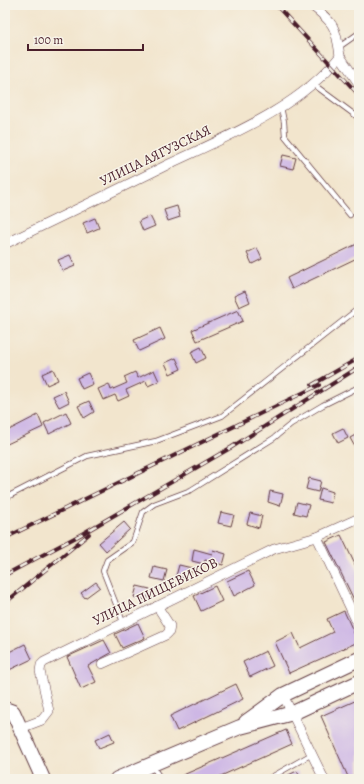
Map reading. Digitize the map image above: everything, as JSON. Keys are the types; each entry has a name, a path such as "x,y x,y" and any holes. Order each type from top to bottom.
{"highway":[{"path":"240,727 283,694 359,660"},
{"path":"116,779 240,727 293,713 359,682"},
{"path":"5,708 13,712 43,779"}],"street":[{"path":"311,5 331,21 337,34 339,51 359,84"},
{"name":"УЛИЦА АЯГУЗСКАЯ","path":"5,244 212,143 281,107 313,84 339,51"},
{"name":"УЛИЦА ПИЩЕВИКОВ","path":"20,728 42,720 49,711 40,671 44,662 274,549 317,537 359,518"},
{"path":"317,537 358,621"},
{"path":"102,664 166,635 169,632 170,626 158,606"},
{"path":"283,694 324,779"}],"lane":[{"path":"339,51 359,33"},
{"path":"313,84 359,118"},
{"path":"281,107 285,136 350,215"},
{"path":"5,498 87,456 156,441 222,416 359,308"},
{"path":"123,622 103,571 107,560 133,542 143,512 154,504 191,490 274,438 291,424 323,405 359,387"},
{"path":"268,779 312,753"},
{"path":"151,764 161,779"}],"building":[{"path":"283,155 296,158 293,169 280,166"},
{"path":"177,206 180,217 168,221 164,210"},
{"path":"150,216 155,226 143,231 139,221"},
{"path":"95,218 99,228 87,233 83,223"},
{"path":"359,243 359,257 292,289 287,278"},
{"path":"257,248 262,259 252,264 247,253"},
{"path":"70,255 75,266 63,271 58,260"},
{"path":"245,291 250,302 239,307 234,296"},
{"path":"238,310 243,321 197,341 192,330"},
{"path":"160,328 165,339 139,351 134,340"},
{"path":"201,347 206,358 196,363 191,352"},
{"path":"176,358 181,369 170,374 165,363"},
{"path":"53,369 58,380 47,385 42,374"},
{"path":"154,370 159,381 148,386 146,381 126,390 129,396 118,401 115,395 103,400 98,389 109,384 111,390 127,383 124,377 135,372 138,378"},
{"path":"88,373 93,384 82,389 77,378"},
{"path":"64,391 69,402 59,407 53,396"},
{"path":"89,401 94,412 84,418 78,406"},
{"path":"66,412 71,423 49,434 44,423"},
{"path":"38,415 43,427 5,445 5,432"},
{"path":"343,428 348,438 338,443 333,433"},
{"path":"359,433 359,445 355,447 350,438"},
{"path":"309,478 321,481 318,492 306,489"},
{"path":"321,488 333,492 331,503 318,500"},
{"path":"270,491 283,494 280,506 268,502"},
{"path":"297,502 309,505 306,516 294,513"},
{"path":"221,512 234,515 231,526 218,523"},
{"path":"250,513 262,516 259,528 247,524"},
{"path":"124,522 130,529 106,551 99,543"},
{"path":"341,535 359,573 359,610 326,542"},
{"path":"194,549 212,554 213,550 226,554 223,565 205,560 204,564 192,561"},
{"path":"179,565 192,568 189,579 176,576"},
{"path":"154,567 167,570 164,581 151,578"},
{"path":"248,571 255,585 234,596 227,581"},
{"path":"96,582 100,587 85,598 81,593"},
{"path":"137,586 150,589 147,600 134,597"},
{"path":"215,586 222,601 201,611 194,596"},
{"path":"344,611 358,642 289,673 275,642 293,633 300,648 333,632 327,619"},
{"path":"138,623 145,638 122,648 115,634"},
{"path":"104,640 111,653 88,666 96,682 81,689 67,657"},
{"path":"25,644 32,659 5,672 5,654"},
{"path":"266,651 273,666 250,677 243,662"},
{"path":"236,684 243,699 177,731 170,716"},
{"path":"357,700 359,705 359,779 349,779 321,716"},
{"path":"286,730 292,744 214,779 174,779"},
{"path":"110,733 114,742 99,748 95,740"},
{"path":"297,771 301,779 280,779"}],"railway":[{"path":"276,5 359,95"},
{"path":"312,385 359,358"},
{"path":"5,575 80,535 232,447 359,367"},
{"path":"5,538 319,385"},
{"path":"5,603 89,534"}]}
